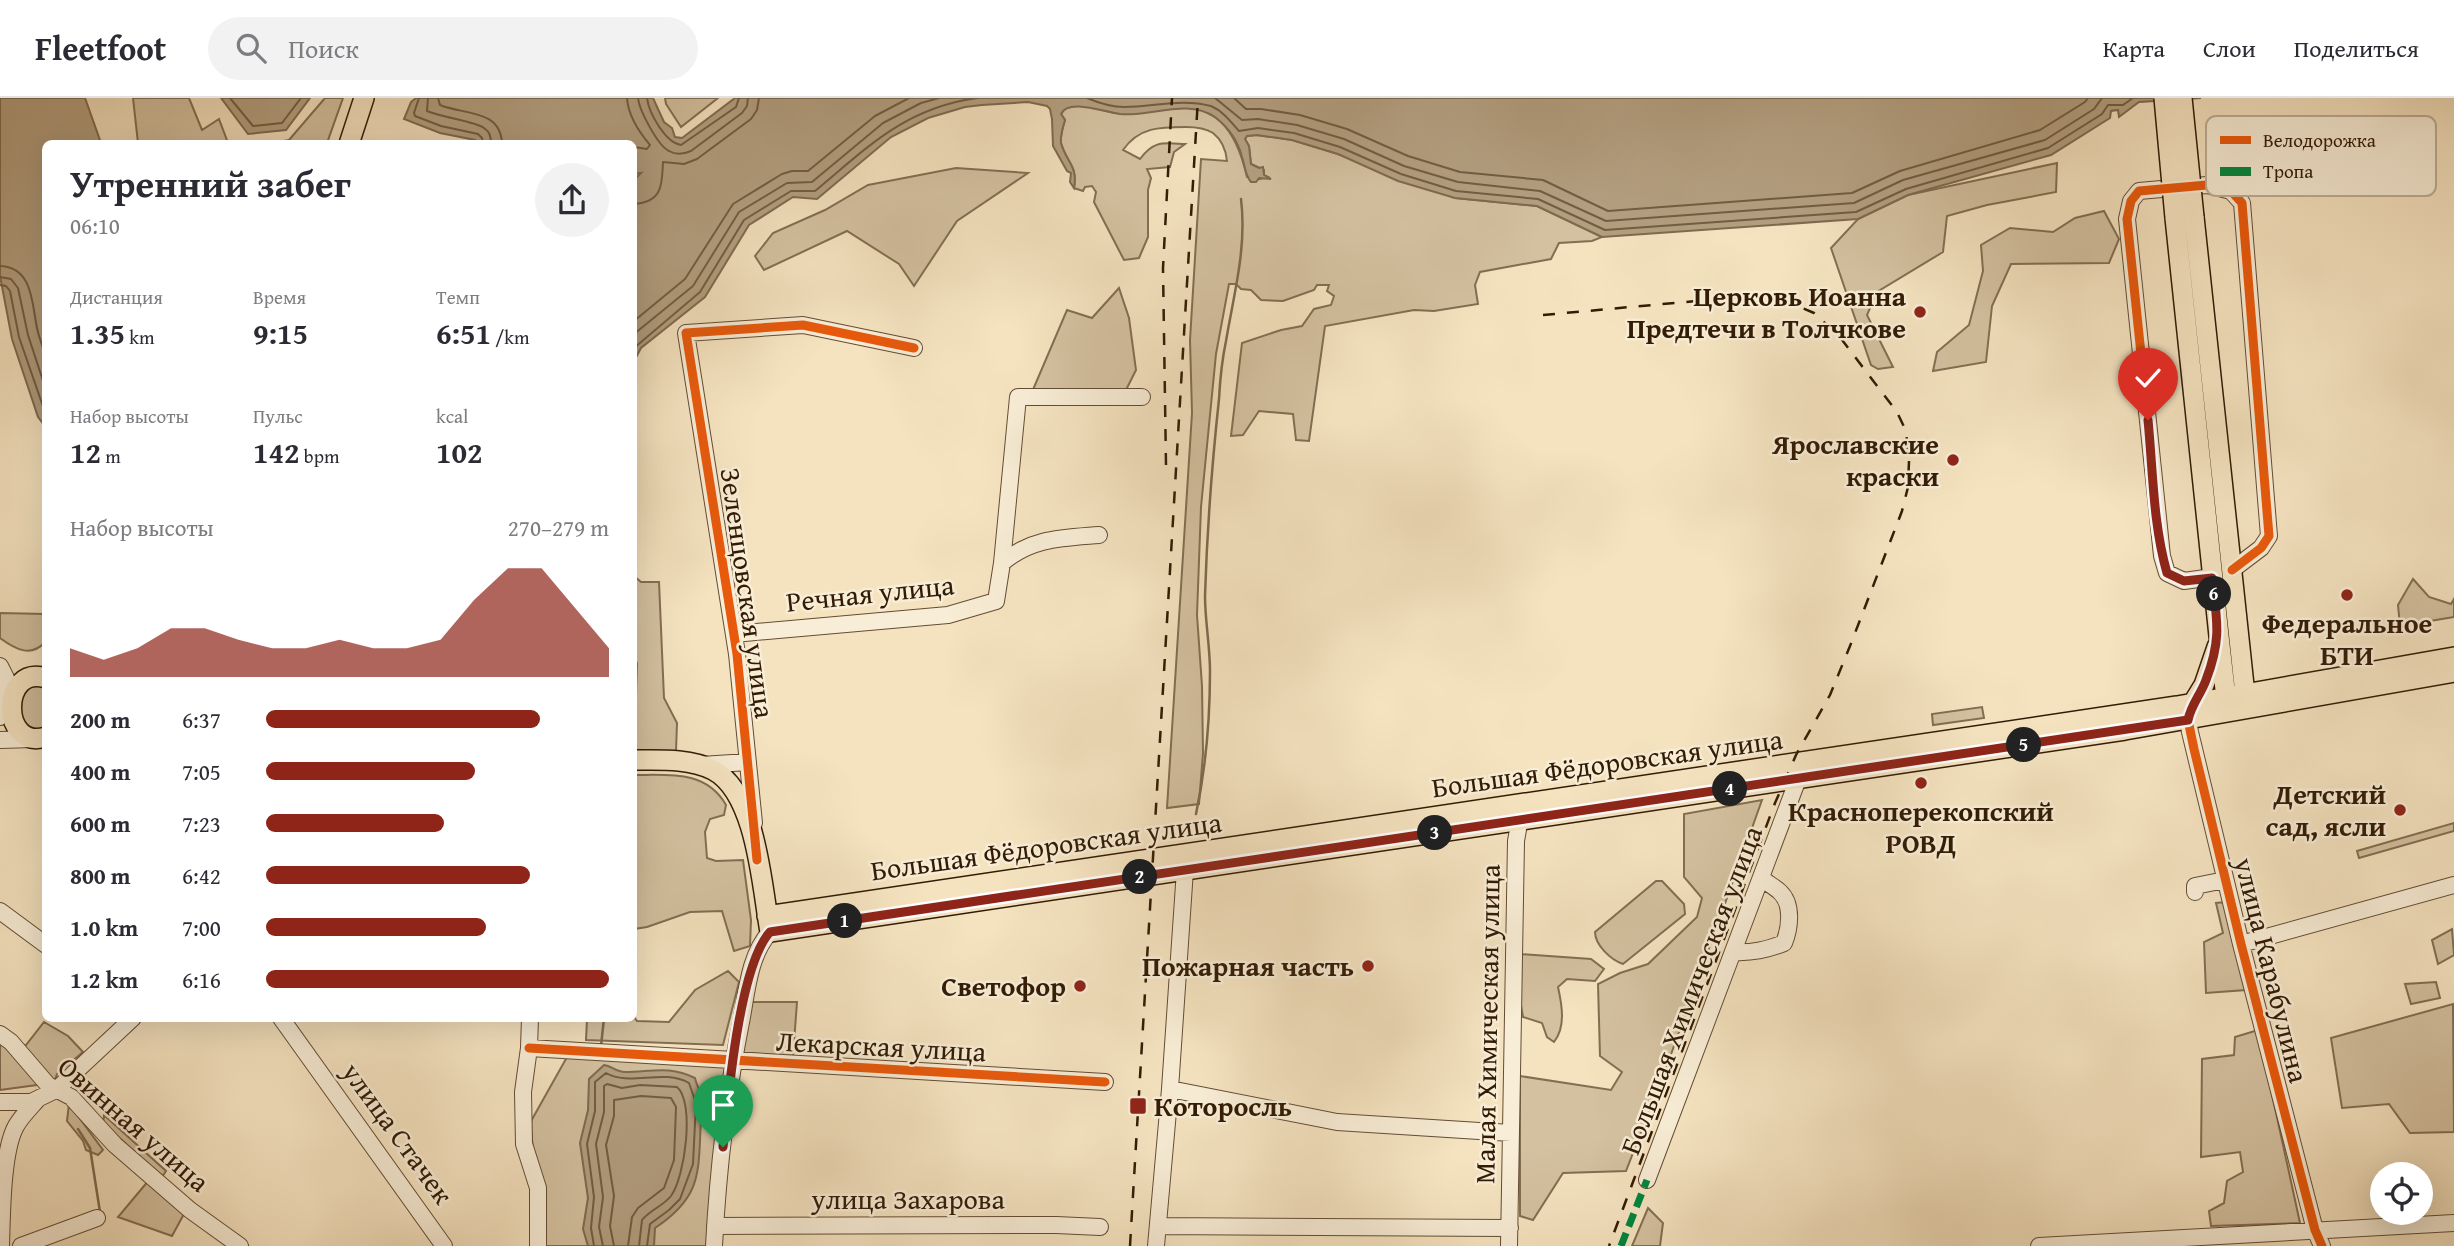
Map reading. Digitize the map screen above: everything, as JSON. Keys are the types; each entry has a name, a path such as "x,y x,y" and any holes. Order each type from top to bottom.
{"main road":[{"path":"350,140 363,98"},
{"path":"2164,98 2184,218 2232,570 2241,658 2250,682 2259,688 2271,690"},
{"path":"2182,98 2184,218 2212,578 2218,636 2236,701"},
{"path":"2190,712 2206,680 2218,636"},
{"name":"Большая Фёдоровская улица","path":"769,924 1185,870 1521,812 1798,779 2190,712 2271,690 2454,657"},
{"path":"2236,701 2241,658"},
{"name":"Большая Фёдоровская улица","path":"2236,701 2454,672"},
{"path":"40,676 19,681 4,706 12,729 19,734 41,738"},
{"name":"Большая Фёдоровская улица","path":"769,924 2190,712"},
{"path":"637,760 698,765"},
{"name":"Зеленцовская улица","path":"698,765 717,772 744,794 769,924"}],"street":[{"path":"2206,185 2139,191 2131,201 2127,219 2162,556 2167,573 2184,581 2212,578"},
{"path":"2232,570 2261,548 2269,536 2242,203 2236,196"},
{"name":"Зеленцовская улица","path":"744,794 748,762 734,634 685,333 803,325 914,348"},
{"path":"1002,563 1018,397 1142,397"},
{"path":"1002,563 1018,550 1055,539 1099,535"},
{"name":"Речная улица","path":"734,634 948,615 996,601 1002,563"},
{"name":"улица Карабулина","path":"2190,712 2225,880 2315,1230 2322,1246"},
{"path":"0,740 41,738"},
{"path":"698,765 748,762"},
{"name":"Большая Химическая улица","path":"1647,1180 1798,779"},
{"name":"Малая Химическая улица","path":"1509,1246 1516,841 1521,812"},
{"path":"1156,1246 1185,870"},
{"path":"1733,952 1753,953 1784,943 1790,916 1783,894 1761,878"},
{"path":"2195,892 2195,886 2225,880"},
{"path":"2241,944 2454,885"},
{"path":"0,911 42,942"},
{"path":"714,1246 733,1061 755,959 769,924"},
{"path":"0,1102 37,1100 56,1090 129,1022"},
{"name":"улица Стачек","path":"284,1022 444,1246"},
{"path":"530,1022 523,1092 524,1144 538,1188 538,1246"},
{"name":"Овинная улица","path":"0,1034 11,1042 48,1085 71,1097 115,1145 190,1210 240,1246"},
{"name":"Лекарская улица","path":"529,1048 1105,1082"},
{"path":"1170,1089 1337,1122 1511,1133"},
{"path":"1,1246 1,1213 10,1142 16,1125 37,1100"},
{"path":"21,1246 97,1218"},
{"path":"2039,1246 2454,1223"},
{"name":"улица Захарова","path":"715,1226 1100,1227"},
{"path":"1158,1226 1510,1228"}],"shaded area":[{"path":"133,98 189,98 202,130 219,119 227,140 138,140"},
{"path":"325,98 343,98 328,140 289,140"},
{"path":"665,98 718,98 681,127"},
{"path":"1076,104 1118,114 1181,106 1210,114 1230,132 1247,177 1256,180 1268,177 1264,175 1264,170 1251,164 1249,146 1245,139 1247,136 1292,140 1338,154 1455,198 1537,206 1602,237 1592,241 1559,243 1551,259 1480,272 1475,285 1478,304 1434,311 1414,310 1325,326 1309,441 1296,440 1293,414 1259,411 1243,435 1231,436 1242,343 1302,326 1314,309 1331,305 1334,296 1327,291 1329,285 1317,285 1314,290 1283,301 1261,300 1251,290 1229,284 1216,354 1201,507 1197,615 1203,753 1199,804 1167,808 1192,413 1190,340 1201,159 1227,161 1223,146 1213,133 1207,130 1167,127 1143,133 1129,142 1123,150 1140,159 1150,148 1160,144 1185,144 1174,152 1170,167 1147,169 1151,178 1148,190 1148,237 1139,258 1124,260 1094,202 1096,192 1092,186 1085,187 1083,191 1074,188 1073,169 1061,143 1065,120 1061,114 1066,106"},
{"path":"2057,163 2056,192 1987,205 1947,216 1943,252 1877,292 1867,315 1893,367 1878,369 1871,365 1831,248 1858,219 1908,195"},
{"path":"956,168 1028,173 957,221 914,286 899,264 847,231 764,270 755,256 773,233 825,210 868,185"},
{"path":"2104,211 2119,239 2109,263 2011,264 1992,306 1986,362 1933,371 1937,352 1969,325 1983,271 1981,245 2010,228 2053,232 2075,218"},
{"path":"1119,288 1129,318 1136,370 1120,402 1032,392 1067,310 1092,318"},
{"path":"637,579 641,582 659,582 664,698 677,723 676,751 637,753"},
{"path":"2413,579 2429,597 2451,604 2454,599 2454,617 2400,626 2398,605"},
{"path":"0,613 42,614 40,647 23,650 0,638"},
{"path":"26,686 42,686 42,729 24,727 13,702"},
{"path":"1982,707 1984,718 1933,725 1932,714"},
{"path":"637,775 673,775 697,780 718,794 726,805 724,815 710,819 705,832 707,858 716,861 743,860 751,920 750,946 734,951 722,911 690,912 637,929"},
{"path":"1762,800 1669,1060 1626,1171 1563,1173 1533,1220 1520,1216 1520,1076 1611,1090 1622,1072 1600,1056 1598,984 1648,964 1697,917 1702,898 1684,877 1684,814"},
{"path":"2454,823 2454,831 2359,858 2357,851"},
{"path":"1656,881 1662,881 1684,904 1685,914 1623,964 1618,962 1601,947 1595,932"},
{"path":"2226,902 2246,990 2206,993 2204,942 2223,933 2216,903"},
{"path":"2452,929 2454,955 2438,964 2432,940"},
{"path":"1519,954 1591,959 1604,969 1595,981 1567,979 1558,987 1562,1023 1554,1042 1547,1037 1542,1023 1523,1017 1519,994"},
{"path":"728,971 739,982 723,1045 586,1040 587,1022 669,1022 695,990"},
{"path":"2436,982 2440,998 2411,1004 2405,984"},
{"path":"751,1002 797,1002 793,1056 742,1053"},
{"path":"2453,1004 2454,1132 2410,1133 2389,1104 2342,1108 2331,1038"},
{"path":"44,1022 68,1036 83,1052 57,1074 55,1080 50,1078 37,1085 0,1090 0,1041 8,1046 26,1045"},
{"path":"2258,1030 2300,1223 2211,1226 2209,1211 2224,1203 2227,1181 2243,1172 2240,1152 2201,1157 2202,1059 2234,1055 2235,1037"},
{"path":"567,1057 725,1066 712,1246 545,1246 530,1123"},
{"path":"69,1104 103,1150 98,1155 86,1150 83,1141 67,1121"},
{"path":"104,1115 166,1171 162,1177 103,1123"},
{"path":"149,1180 185,1212 172,1236 118,1217"},
{"path":"1648,1208 1663,1223 1660,1246 1632,1246"}],"water":[{"path":"0,98 85,98 100,140 42,140 42,422 12,339 0,276"},
{"path":"221,98 310,98 286,130 248,134"},
{"path":"416,98 653,98 664,122 672,128 675,137 682,138 735,98 2201,98 2139,102 2119,117 2118,110 2111,111 2110,118 2051,155 1908,195 1858,219 1602,237 1537,206 1455,198 1398,181 1338,154 1292,140 1247,136 1245,139 1249,146 1251,164 1263,167 1264,175 1271,179 1259,178 1256,182 1251,182 1238,145 1228,130 1215,117 1193,109 1120,114 1079,106 1065,109 1061,114 1065,120 1061,143 1073,169 1074,188 1070,182 1071,173 1067,171 1053,146 1052,119 1047,106 1028,102 965,107 928,118 891,137 817,199 793,197 749,225 705,297 641,348 637,355 637,177 641,173 637,174 637,140 475,140 440,133 404,119 411,102"},
{"path":"604,1065 622,1072 668,1070 686,1074 695,1078 702,1098 695,1181 682,1205 655,1228 654,1246 588,1246 583,1229 588,1198 580,1143 588,1110 589,1079"}],"waterway":[{"path":"1196,814 1205,761 1209,707 1210,662 1205,596 1210,498 1222,363 1241,253 1241,199"},
{"path":"601,1046 604,1022"},
{"path":"78,1129 90,1148 100,1212"}],"railway":[{"path":"1166,465 1163,268 1172,98"},
{"path":"1130,1246 1198,98"},
{"path":"1543,315 1751,296 1777,297 1814,313 1839,336 1897,412 1906,431 1909,461 1908,487 1902,511 1830,695 1796,755 1775,803 1609,1246"}],"marked path":[{"path":"1621,1246 1647,1180"}],"cycle path":[{"path":"2206,185 2139,191 2131,201 2127,219 2162,556 2167,573 2184,581 2212,577"},
{"path":"2232,570 2261,548 2269,536 2242,203 2236,196"},
{"path":"757,860 737,654 686,333 803,325 914,348"},
{"path":"2193,703 2188,720 2194,749 2241,944 2315,1230 2322,1246"},
{"path":"529,1048 1105,1082"}],"place":[{"name":"Церковь Иоанна Предтечи в Толчкове","path":"1920,312"},
{"name":"Ярославские краски","path":"1953,460"},
{"name":"Федеральное БТИ","path":"2347,595"},
{"name":"Красноперекопский РОВД","path":"1921,783"},
{"name":"Детский сад, ясли","path":"2400,810"},
{"name":"Пожарная часть","path":"1368,966"},
{"name":"Светофор","path":"1080,986"},
{"name":"Которосль","path":"1138,1106"}],"route":[{"path":"723,1147 732,1067 748,985 759,946 770,932 2188,720 2193,703 2212,665 2218,643 2212,578 2184,581 2167,573 2162,556 2148,420"}]}
